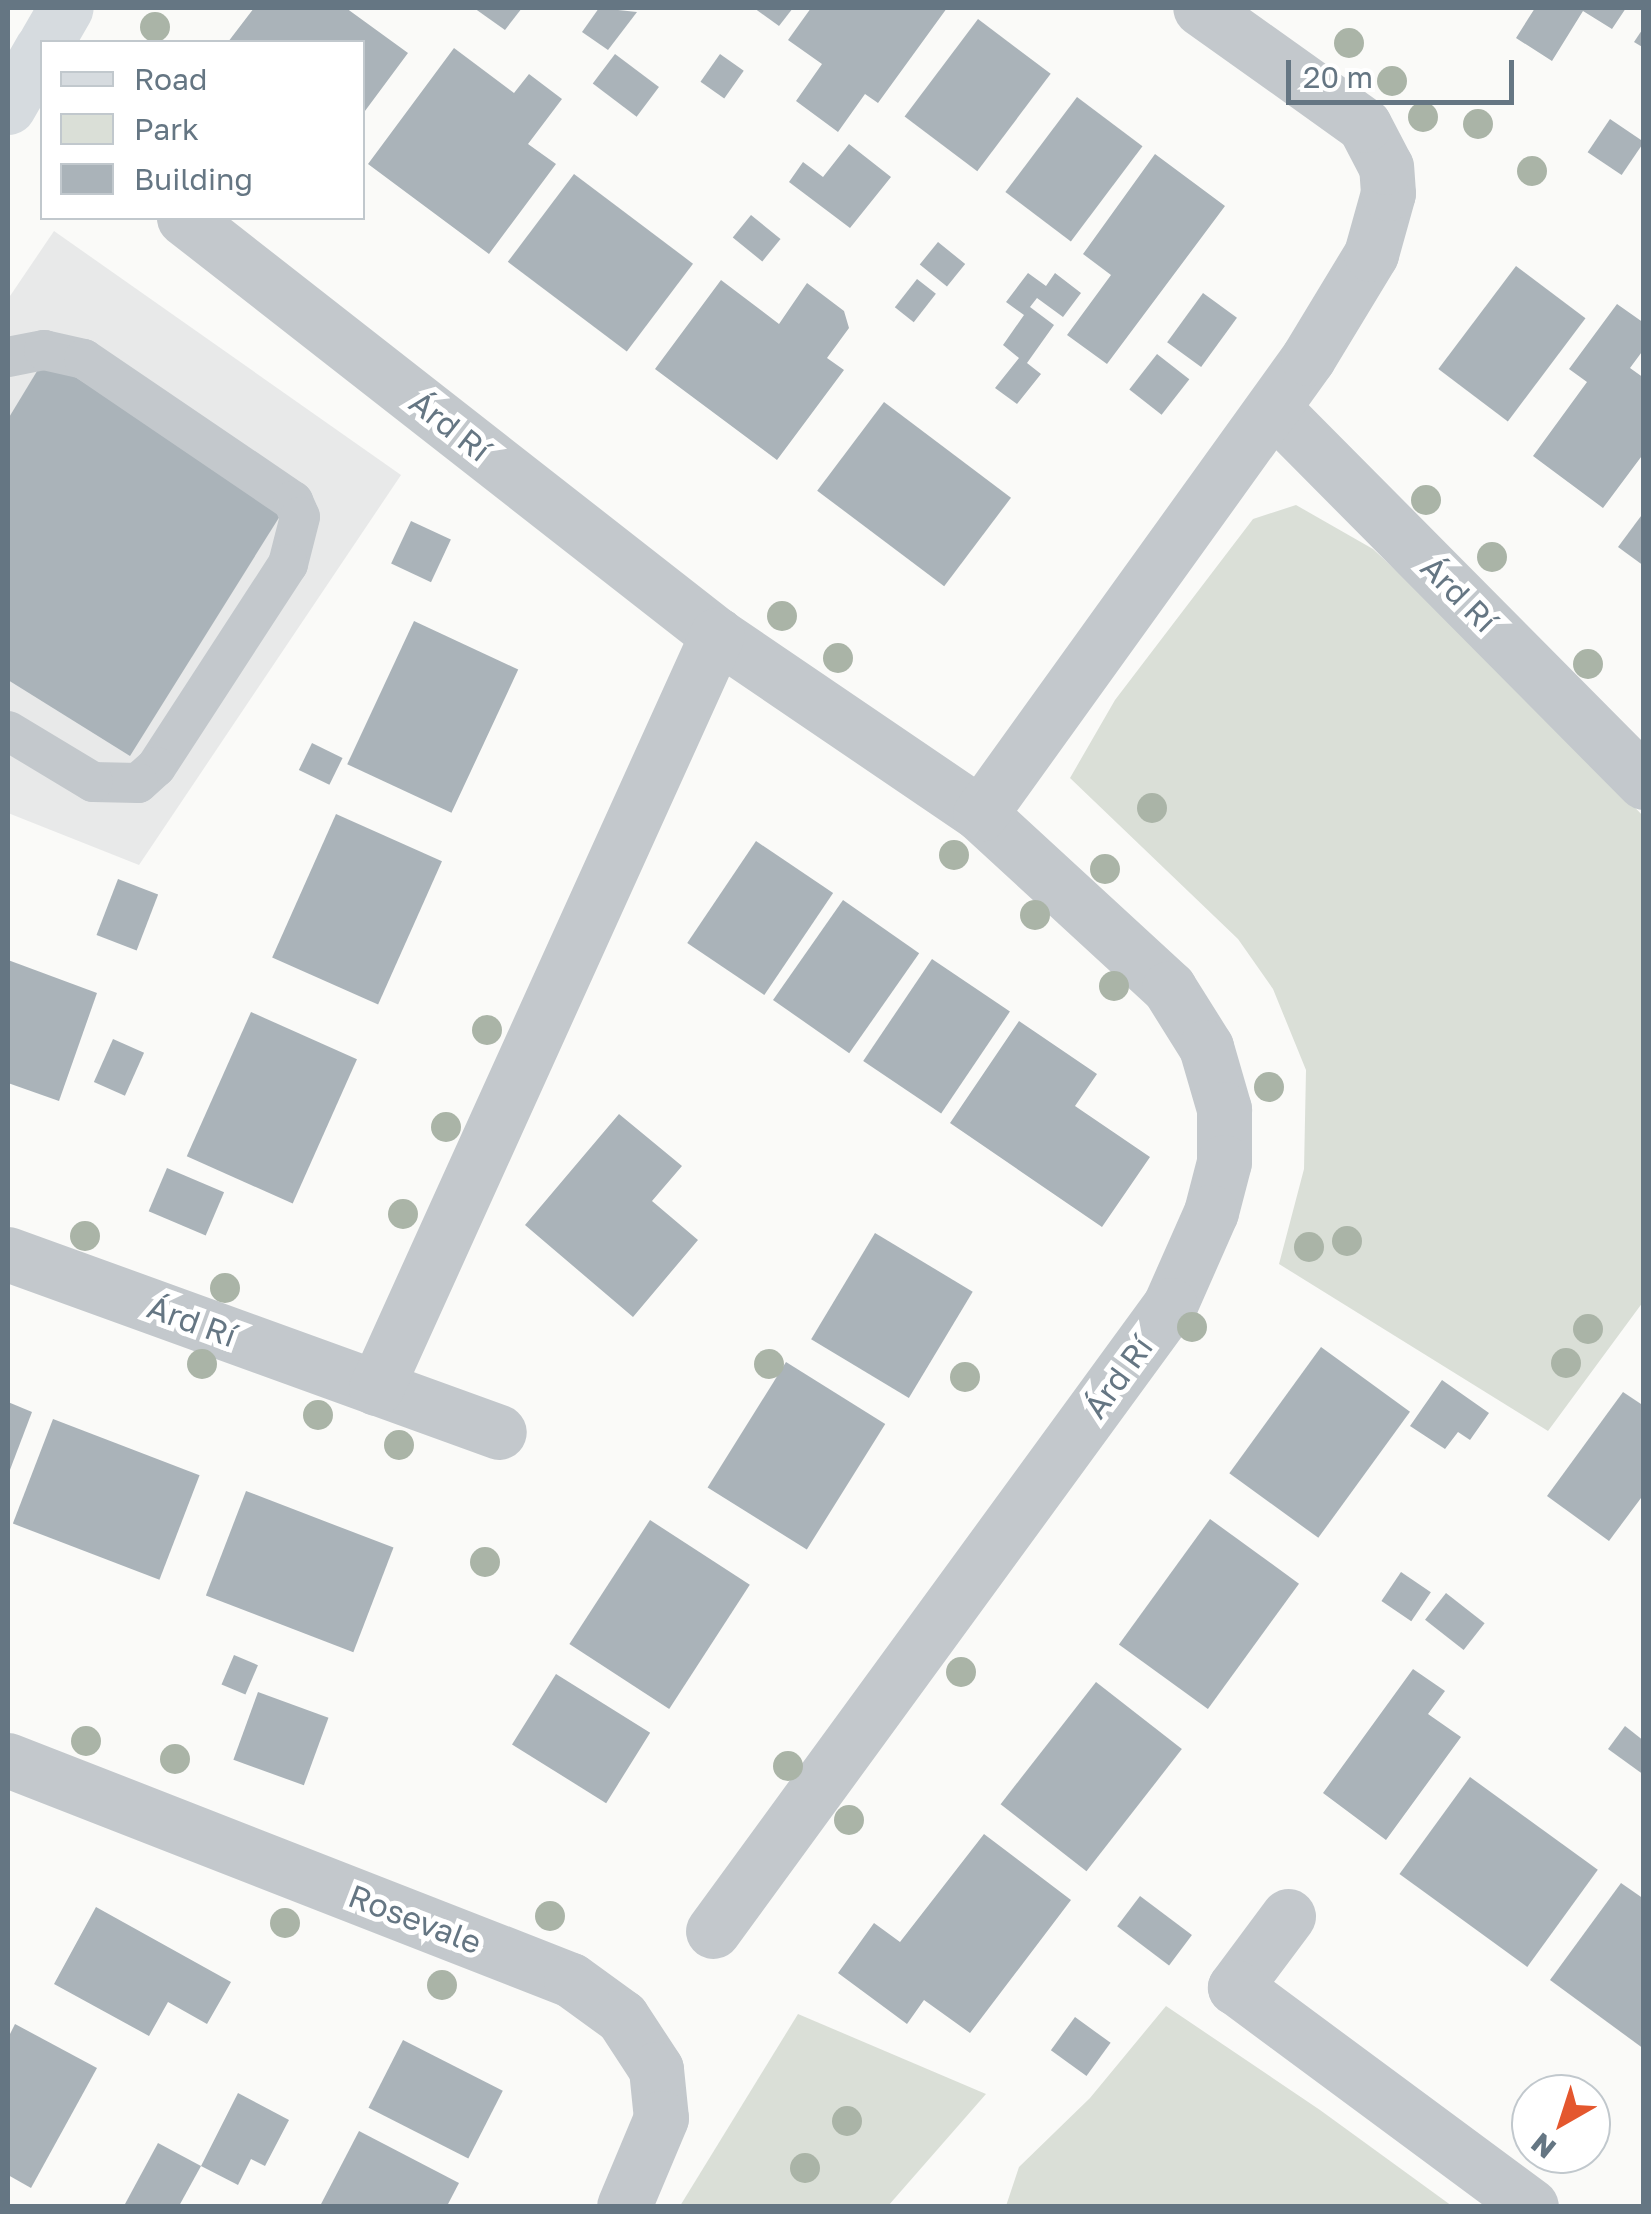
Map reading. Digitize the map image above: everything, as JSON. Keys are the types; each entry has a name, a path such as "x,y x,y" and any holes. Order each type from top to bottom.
{"main road":[{"path":"50,40 66,8"}],"street":[{"path":"980,814 1273,408 1371,254 1388,193 1386,167 1364,125 1200,8"},
{"name":"Árd Rí","path":"187,220 717,635 980,814 1169,988 1206,1047 1224,1109 1224,1162 1210,1212 1170,1305 713,1930"},
{"name":"Árd Rí","path":"1273,408 1644,782"},
{"path":"376,1388 717,635"},
{"name":"Árd Rí","path":"8,1254 498,1432"},
{"name":"Rosevale","path":"8,1760 571,1980 622,2017 656,2069 660,2118 624,2206"},
{"path":"1288,1916 1235,1987 1531,2206"}],"lane":[{"path":"8,357 44,350 84,359 293,501 300,516 288,564 156,767 138,783 93,782 8,731"}],"shaded area":[{"path":"54,231 401,475 139,865 8,813 8,299"}],"green space":[{"path":"1296,505 1373,549 1519,685 1643,816 1643,1302 1548,1431 1279,1264 1304,1169 1306,1070 1273,989 1238,939 1070,778 1115,700 1253,519"},
{"path":"1166,2006 1320,2110 1452,2206 1006,2206 1019,2167 1090,2098"},
{"path":"798,2014 986,2094 888,2206 680,2206"}],"building":[{"path":"254,8 346,8 408,53 365,111 365,40 230,40"},
{"path":"474,8 522,8 505,30"},
{"path":"599,8 637,12 608,50 582,32"},
{"path":"754,8 793,8 779,26"},
{"path":"811,8 947,8 878,103 865,94 838,132 796,101 822,64 788,40"},
{"path":"1535,8 1626,8 1612,29 1583,11 1552,61 1516,38"},
{"path":"978,19 1051,74 977,171 905,116"},
{"path":"1644,27 1644,48 1634,42"},
{"path":"454,48 514,93 529,74 562,99 528,144 556,164 489,254 368,164"},
{"path":"615,54 659,87 637,117 593,84"},
{"path":"720,54 744,71 724,98 700,82"},
{"path":"1077,97 1142,146 1071,241 1005,192"},
{"path":"1610,119 1644,142 1622,175 1588,152"},
{"path":"849,144 891,177 850,228 789,182 803,162 823,177"},
{"path":"1155,154 1225,206 1107,364 1067,335 1111,275 1083,254"},
{"path":"574,174 693,264 627,352 508,262"},
{"path":"751,215 781,239 762,261 733,238"},
{"path":"938,242 965,264 947,287 920,265"},
{"path":"1516,266 1585,318 1508,421 1438,369"},
{"path":"1028,273 1046,286 1055,273 1081,293 1063,317 1037,298 1030,307 1054,325 1027,363 1041,374 1017,404 995,388 1019,358 1003,345 1024,315 1006,302"},
{"path":"917,279 936,294 914,322 895,307"},
{"path":"721,280 779,324 807,283 844,311 849,328 827,358 844,370 777,460 655,369"},
{"path":"1203,293 1237,318 1201,367 1167,342"},
{"path":"1617,304 1644,323 1644,349 1630,368 1644,378 1644,453 1603,508 1533,456 1587,382 1569,369"},
{"path":"1157,354 1189,379 1162,415 1129,389"},
{"path":"45,358 285,508 130,756 8,680 8,419"},
{"path":"884,402 1011,498 944,586 817,491"},
{"path":"1644,512 1644,566 1618,547"},
{"path":"411,521 451,540 431,582 391,564"},
{"path":"414,621 518,670 451,813 347,764"},
{"path":"312,743 343,758 329,785 299,770"},
{"path":"336,814 442,861 378,1005 272,957"},
{"path":"756,841 833,893 764,995 687,943"},
{"path":"118,879 158,894 137,950 96,935"},
{"path":"843,900 919,953 849,1053 773,1000"},
{"path":"932,959 1010,1012 941,1114 863,1061"},
{"path":"8,960 97,993 59,1101 8,1083"},
{"path":"251,1012 357,1059 293,1204 187,1156"},
{"path":"1019,1021 1097,1074 1075,1106 1150,1157 1102,1227 950,1123"},
{"path":"113,1039 144,1053 125,1096 94,1082"},
{"path":"619,1114 682,1166 652,1201 698,1240 633,1317 525,1225"},
{"path":"167,1168 224,1192 206,1235 149,1211"},
{"path":"875,1233 973,1292 909,1398 811,1339"},
{"path":"1321,1347 1410,1412 1318,1538 1229,1473"},
{"path":"786,1362 885,1424 807,1550 708,1488"},
{"path":"1442,1380 1489,1413 1470,1440 1458,1432 1445,1449 1410,1426"},
{"path":"1623,1392 1644,1406 1644,1494 1609,1541 1547,1496"},
{"path":"8,1402 32,1412 8,1475"},
{"path":"53,1419 200,1475 159,1580 13,1524"},
{"path":"246,1491 394,1548 353,1652 206,1596"},
{"path":"1210,1519 1299,1584 1208,1709 1119,1644"},
{"path":"650,1520 750,1585 669,1709 569,1644"},
{"path":"1401,1572 1431,1592 1411,1621 1381,1601"},
{"path":"1446,1593 1485,1623 1464,1650 1425,1620"},
{"path":"234,1655 258,1665 245,1695 221,1684"},
{"path":"1413,1669 1445,1691 1428,1714 1461,1737 1386,1840 1323,1793"},
{"path":"556,1674 650,1733 606,1803 512,1744"},
{"path":"1096,1682 1182,1749 1086,1871 1001,1804"},
{"path":"258,1692 328,1718 304,1785 233,1760"},
{"path":"1625,1726 1644,1741 1644,1775 1608,1749"},
{"path":"1470,1777 1598,1870 1527,1967 1399,1874"},
{"path":"984,1834 1071,1900 970,2033 924,2000 907,2024 838,1973 874,1923 900,1942"},
{"path":"1621,1883 1644,1899 1644,2049 1550,1980"},
{"path":"1140,1896 1192,1935 1169,1965 1117,1926"},
{"path":"96,1907 231,1982 207,2024 168,2002 149,2036 54,1984"},
{"path":"1075,2017 1111,2043 1086,2076 1051,2050"},
{"path":"15,2024 97,2068 31,2188 8,2175 8,2038"},
{"path":"403,2040 503,2091 468,2159 368,2108"},
{"path":"238,2093 289,2120 265,2166 251,2159 238,2185 201,2166"},
{"path":"359,2131 459,2183 447,2206 320,2206"},
{"path":"158,2143 201,2166 179,2206 125,2204"}]}
